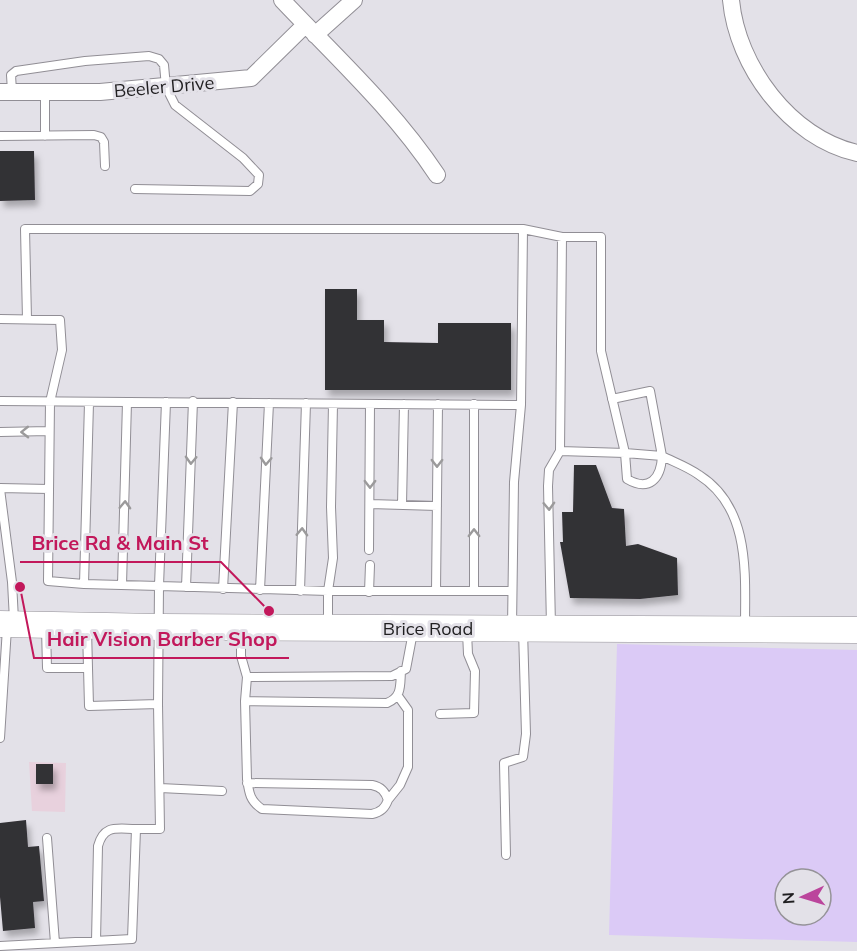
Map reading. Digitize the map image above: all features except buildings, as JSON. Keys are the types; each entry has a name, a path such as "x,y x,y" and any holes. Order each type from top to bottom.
{"main road":[{"name":"Brice Road","path":"7,624 551,630 857,630"}],"street":[{"path":"282,0 392,116 419,148 437,175"},
{"name":"Beeler Drive","path":"6,91 100,92 251,78 310,30 354,0"},
{"path":"731,0 733,18 742,46 774,99 804,128 840,149 857,153"}],"lane":[{"path":"6,91 11,75 16,71 85,61 149,56 159,59 164,64 166,87 175,105 243,159 259,175 258,184 250,191 135,189"},
{"path":"45,92 45,136"},
{"path":"0,136 94,135 101,137 104,142 105,166"},
{"path":"27,320 26,229 523,229 562,237 601,237 601,351 612,399 625,453 627,479 636,484 647,484 656,479 661,470 662,456 650,391 612,399"},
{"path":"506,855 504,763 523,757 526,734 512,591 514,482 521,405 523,229"},
{"path":"551,630 548,486 549,470 560,451 562,237"},
{"path":"0,319 60,320 62,350 50,402 48,581 300,591 512,591"},
{"path":"0,401 521,405"},
{"path":"186,587 193,401"},
{"path":"123,585 128,402"},
{"path":"96,941 100,836 111,829 160,829 159,586 166,402"},
{"path":"223,589 233,402"},
{"path":"84,584 89,403"},
{"path":"260,590 268,403"},
{"path":"300,591 306,403"},
{"path":"328,628 328,591 333,558 331,507 333,404"},
{"path":"369,550 370,404"},
{"path":"402,505 404,404"},
{"path":"436,591 438,404"},
{"path":"474,404 474,591"},
{"path":"0,432 49,431"},
{"path":"560,451 662,456 700,475 724,497 737,521 743,545 746,631"},
{"path":"0,738 12,582 0,489 49,489"},
{"path":"370,504 437,506"},
{"path":"369,592 370,566"},
{"path":"46,625 47,668 88,668"},
{"path":"87,625 89,706 158,704"},
{"path":"242,627 241,656 248,677 245,701 247,783 253,804 262,809 372,814 385,808 388,800 400,785 408,767 408,710 398,696"},
{"path":"248,677 392,676 406,669 414,629"},
{"path":"440,714 474,713 475,671 468,654 466,629"},
{"path":"245,701 387,703 396,700 400,692 401,671"},
{"path":"247,783 372,785 385,792 388,800"},
{"path":"160,788 222,790"},
{"path":"0,946 132,939 136,829"},
{"path":"47,838 55,943"}],"shaded area":[{"path":"617,644 857,650 857,942 609,935"},
{"path":"29,762 66,763 65,812 32,811"}],"place":[{"name":"Hair Vision Barber Shop","path":"20,587"},
{"name":"Brice Rd & Main St","path":"269,611"}]}
